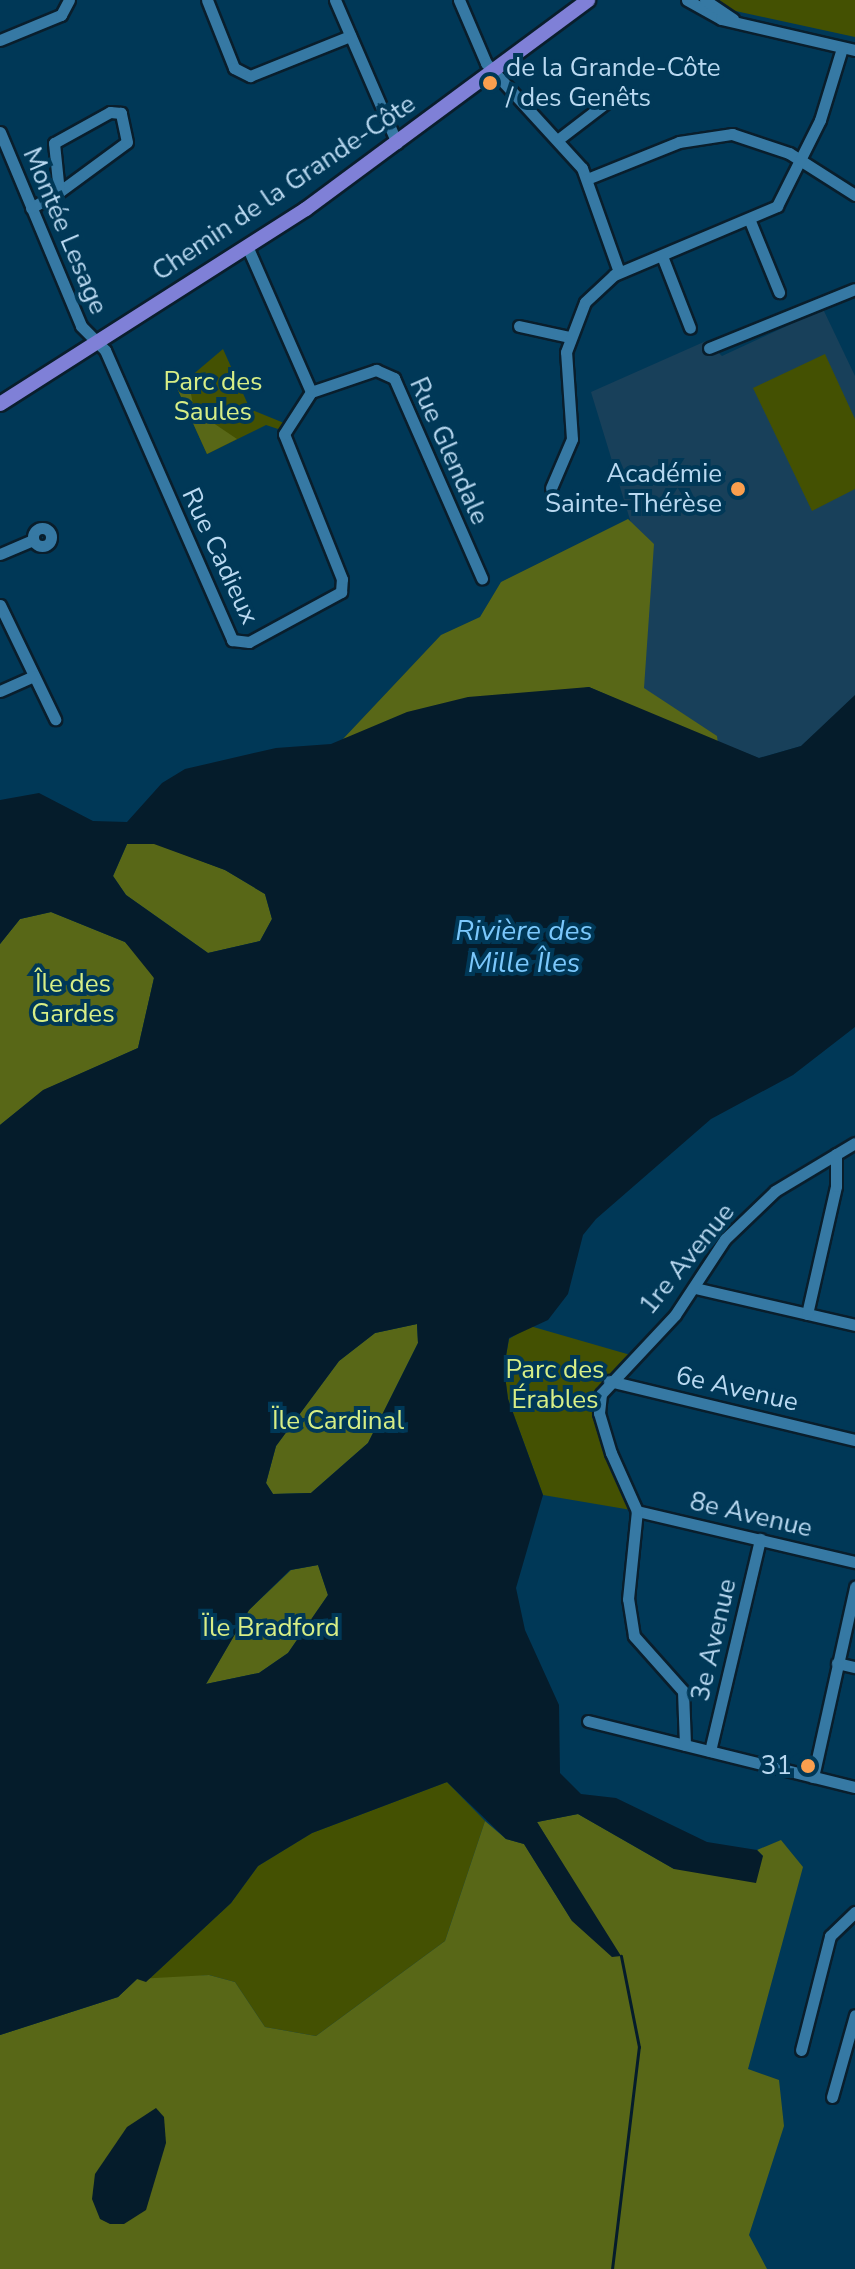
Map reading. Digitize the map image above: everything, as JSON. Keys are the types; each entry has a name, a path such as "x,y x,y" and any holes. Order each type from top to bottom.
{"main road":[{"name":"Chemin de la Grande-Côte","path":"0,404 247,246 397,143 588,0"}],"street":[{"path":"0,40 61,15 69,0"},
{"path":"207,0 234,68 250,76 350,36"},
{"path":"335,0 397,143"},
{"path":"459,0 493,69 560,138 587,179 619,272"},
{"path":"686,0 744,25 855,50"},
{"path":"705,0 744,25"},
{"path":"551,488 573,431 569,337 591,294 619,272 750,221 780,203 800,163 842,48"},
{"path":"560,138 607,102"},
{"path":"31,208 59,192 127,142 121,113 110,112 54,143 59,192"},
{"name":"Montée Lesage","path":"0,132 85,334 96,343"},
{"path":"587,179 658,149 718,134 754,138 855,195"},
{"path":"750,221 779,292"},
{"path":"247,246 311,392"},
{"path":"662,256 690,328"},
{"path":"709,348 855,289"},
{"path":"519,326 569,337"},
{"name":"Rue Cadieux","path":"96,343 105,350 226,633 237,643 332,601 342,589 284,446 287,427 311,392"},
{"name":"Rue Glendale","path":"311,392 376,370 392,376 482,578"},
{"path":"0,554 33,540"},
{"path":"0,605 55,719"},
{"path":"0,691 34,676"},
{"name":"1re Avenue","path":"609,1381 695,1288 735,1229 775,1191 855,1143"},
{"path":"807,1314 836,1186 836,1154"},
{"path":"695,1288 855,1325"},
{"path":"609,1381 599,1413 637,1511 628,1599 634,1636 683,1691 685,1745"},
{"name":"6e Avenue","path":"609,1381 855,1440"},
{"name":"8e Avenue","path":"637,1511 855,1562"},
{"name":"3e Avenue","path":"710,1751 760,1539"},
{"path":"813,1777 855,1587"},
{"path":"837,1663 855,1667"},
{"path":"588,1721 852,1789"},
{"path":"801,2050 830,1936 855,1912"},
{"path":"832,2097 855,2015"}],"shaded area":[{"name":"Académie Sainte-Thérèse","path":"823,309 855,376 855,699 801,746 759,758 621,704 642,559 591,392 706,341 722,356"}],"green space":[{"path":"713,0 855,0 855,37 731,10"},
{"name":"Parc des Saules","path":"223,349 250,409 284,423 281,430 266,425 207,454 177,388"},
{"path":"825,354 855,419 855,489 812,511 753,388"},
{"path":"188,378 194,410 237,439 207,454 177,388"},
{"path":"628,519 654,544 644,688 717,736 718,744 589,687 343,739 441,635 480,617 501,582"},
{"path":"154,843 225,870 265,894 272,919 260,941 208,953 126,895 113,876 127,844"},
{"name":"Île des Gardes","path":"51,912 125,942 143,960 154,978 138,1048 44,1090 0,1125 0,944 20,919"},
{"name":"Ïle Cardinal","path":"417,1324 418,1343 368,1443 311,1493 273,1494 266,1483 276,1446 339,1361 375,1333"},
{"name":"Parc des Érables","path":"530,1326 634,1356 609,1381 599,1413 637,1511 543,1495 508,1399 504,1368 509,1339"},
{"name":"Ïle Bradford","path":"318,1565 328,1595 288,1653 259,1673 206,1684 249,1610 291,1570"},
{"path":"447,1782 485,1821 445,1941 316,2036 265,2027 235,1982 209,1975 146,1982 231,1903 258,1866 312,1833"},
{"path":"578,1814 674,1869 763,1856 757,1850 781,1840 803,1867 748,2069 779,2080 784,2126 749,2235 767,2269 0,2269 0,2035 118,1997 137,1979 209,1975 235,1982 265,2027 316,2036 445,1941 485,1821 506,1839 524,1844 572,1921 556,1853 537,1822"}],"water":[{"name":"Rivière des Mille Îles","path":"589,687 759,758 801,746 855,695 855,1027 793,1075 711,1119 596,1219 583,1235 568,1294 548,1320 509,1338 504,1368 508,1399 543,1495 516,1588 525,1630 559,1705 560,1773 581,1794 616,1798 707,1842 757,1850 763,1856 756,1883 674,1869 578,1814 537,1822 621,1956 612,1957 572,1921 524,1844 506,1839 447,1782 312,1833 258,1866 231,1903 146,1982 137,1979 118,1997 0,2035 0,1125 43,1090 138,1048 154,978 125,942 51,912 20,919 0,944 0,800 39,793 93,821 127,822 162,783 185,769 276,748 331,744 407,712 468,697","holes":["127,844 154,844 225,870 265,894 272,919 260,941 208,953 126,895 113,876","417,1324 418,1343 368,1443 311,1493 273,1494 266,1483 276,1446 339,1361 375,1333","318,1565 328,1595 288,1653 259,1673 206,1684 249,1610 290,1570"]},
{"path":"156,2108 164,2117 166,2143 146,2210 124,2224 110,2224 100,2219 92,2199 95,2174 127,2127"}],"waterway":[{"path":"612,2269 639,2047 621,1956"}],"place":[{"name":"de la Grande-Côte / des Genêts","path":"490,83"},
{"name":"Académie Sainte-Thérèse","path":"738,489"},
{"name":"31","path":"808,1766"}]}
